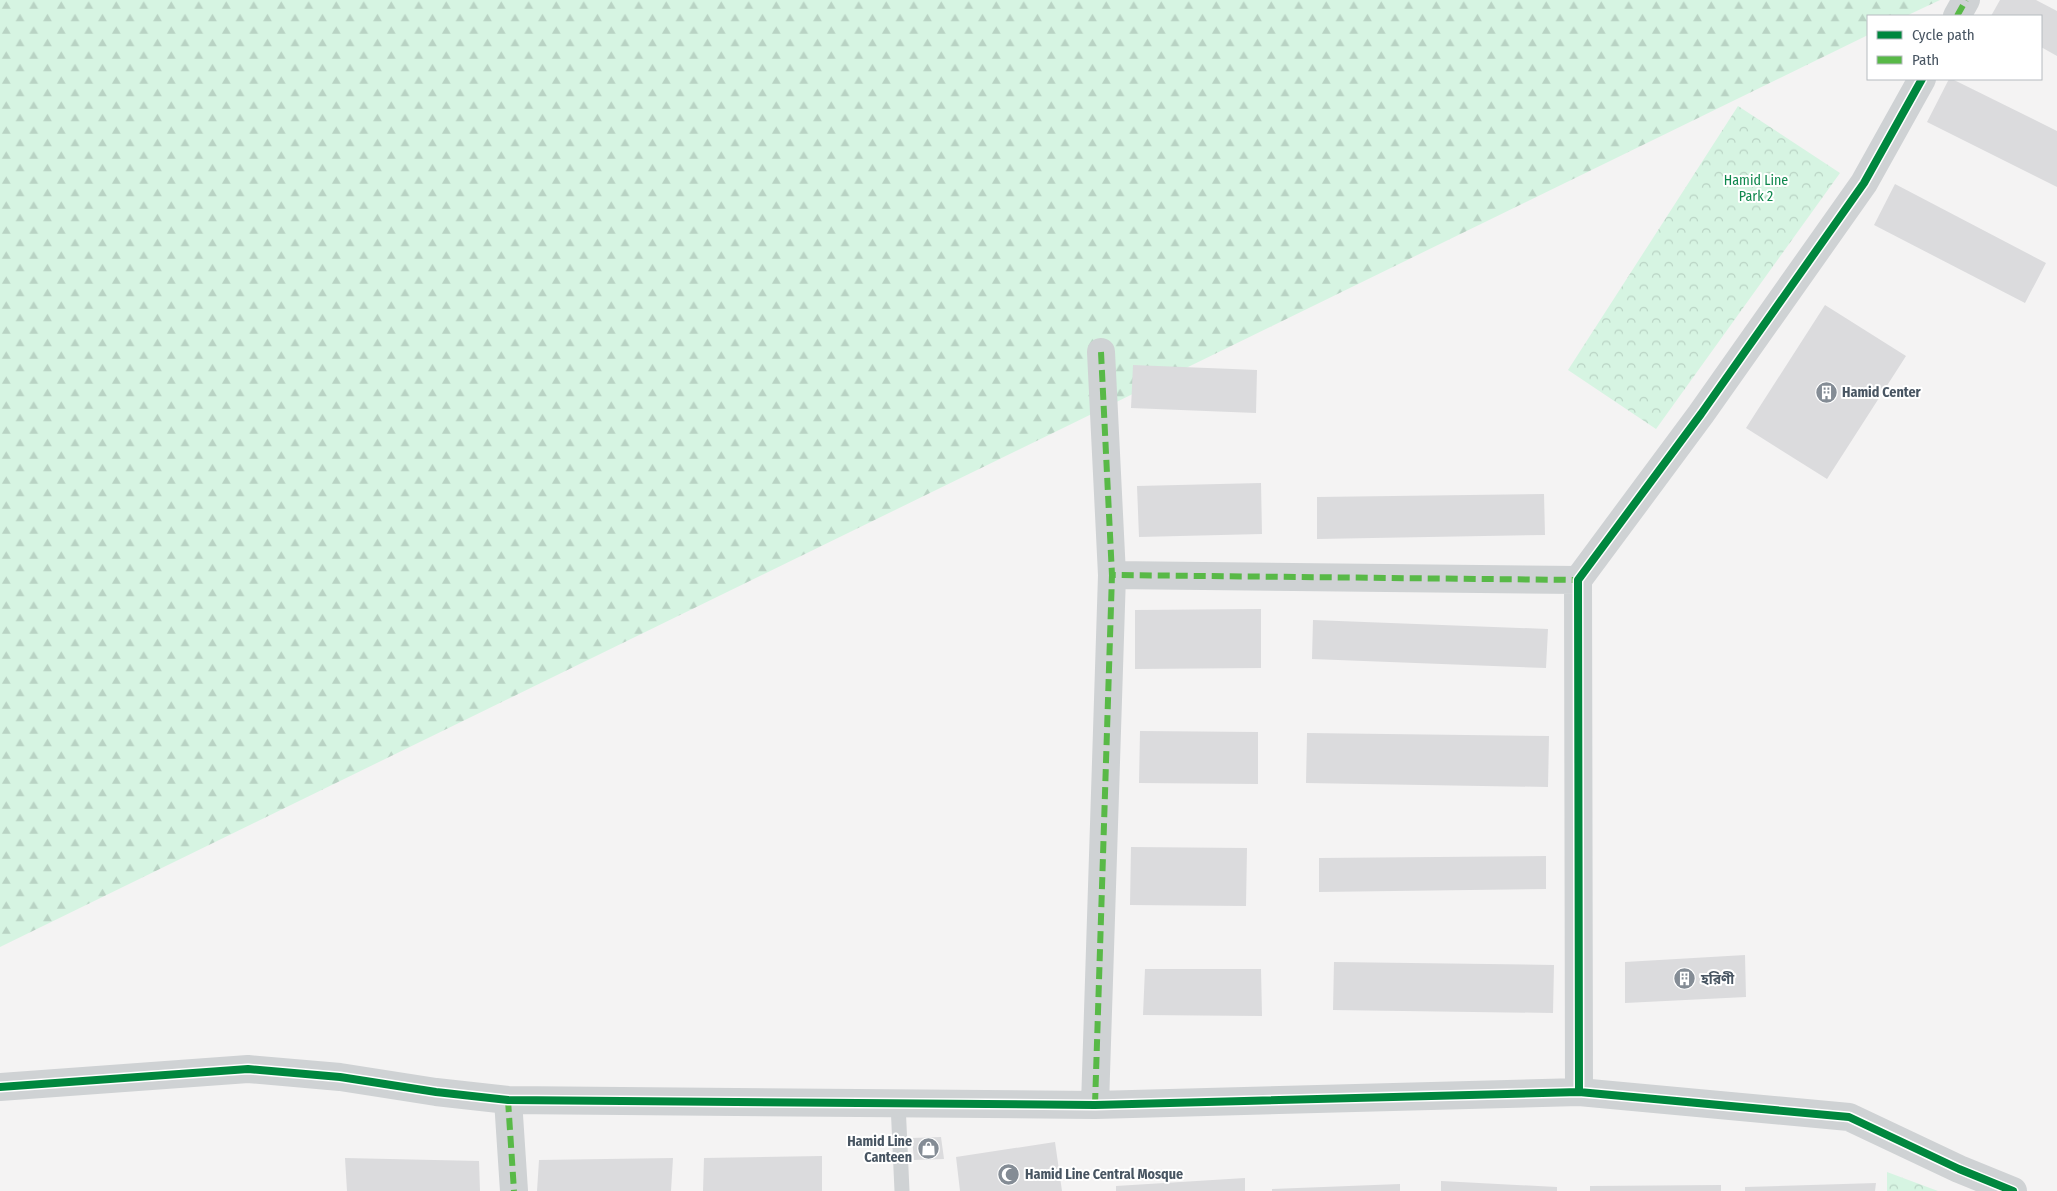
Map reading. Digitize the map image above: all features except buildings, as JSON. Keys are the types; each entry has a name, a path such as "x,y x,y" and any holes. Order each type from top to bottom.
{"street":[{"path":"1958,15 1966,0"},
{"path":"1579,1092 1578,580 1701,414 1864,183 1921,80"},
{"path":"1095,1105 1112,575 1102,352"},
{"path":"1112,575 1578,580"},
{"path":"0,1087 248,1069 340,1077 436,1092 508,1100 1095,1105 1579,1092 1849,1117 1959,1169 2013,1191"},
{"path":"508,1100 514,1191"}],"lane":[{"path":"898,1103 902,1191"}],"green space":[{"path":"0,0 1940,0 1908,15 1867,15 1867,35 0,947"},
{"name":"Hamid Line Park 2","path":"1738,106 1840,173 1656,429 1568,370"},
{"path":"1887,1172 1938,1191 1887,1191"}],"marked path":[{"path":"1958,15 1966,0"},
{"path":"1101,352 1112,575"},
{"path":"1095,1105 1112,575 1578,580"},
{"path":"508,1100 514,1191"}],"cycle path":[{"path":"1579,1092 1578,580 1701,414 1864,183 1921,80"},
{"path":"0,1087 248,1069 340,1077 436,1092 508,1100 1095,1105 1579,1092 1849,1117 1959,1169 2013,1191"}],"place":[{"name":"Hamid Center","path":"1826,392"},
{"name":"হরিণী","path":"1685,979"},
{"name":"Hamid Line Canteen","path":"928,1149"},
{"name":"Hamid Line Central Mosque","path":"1009,1174"}]}
